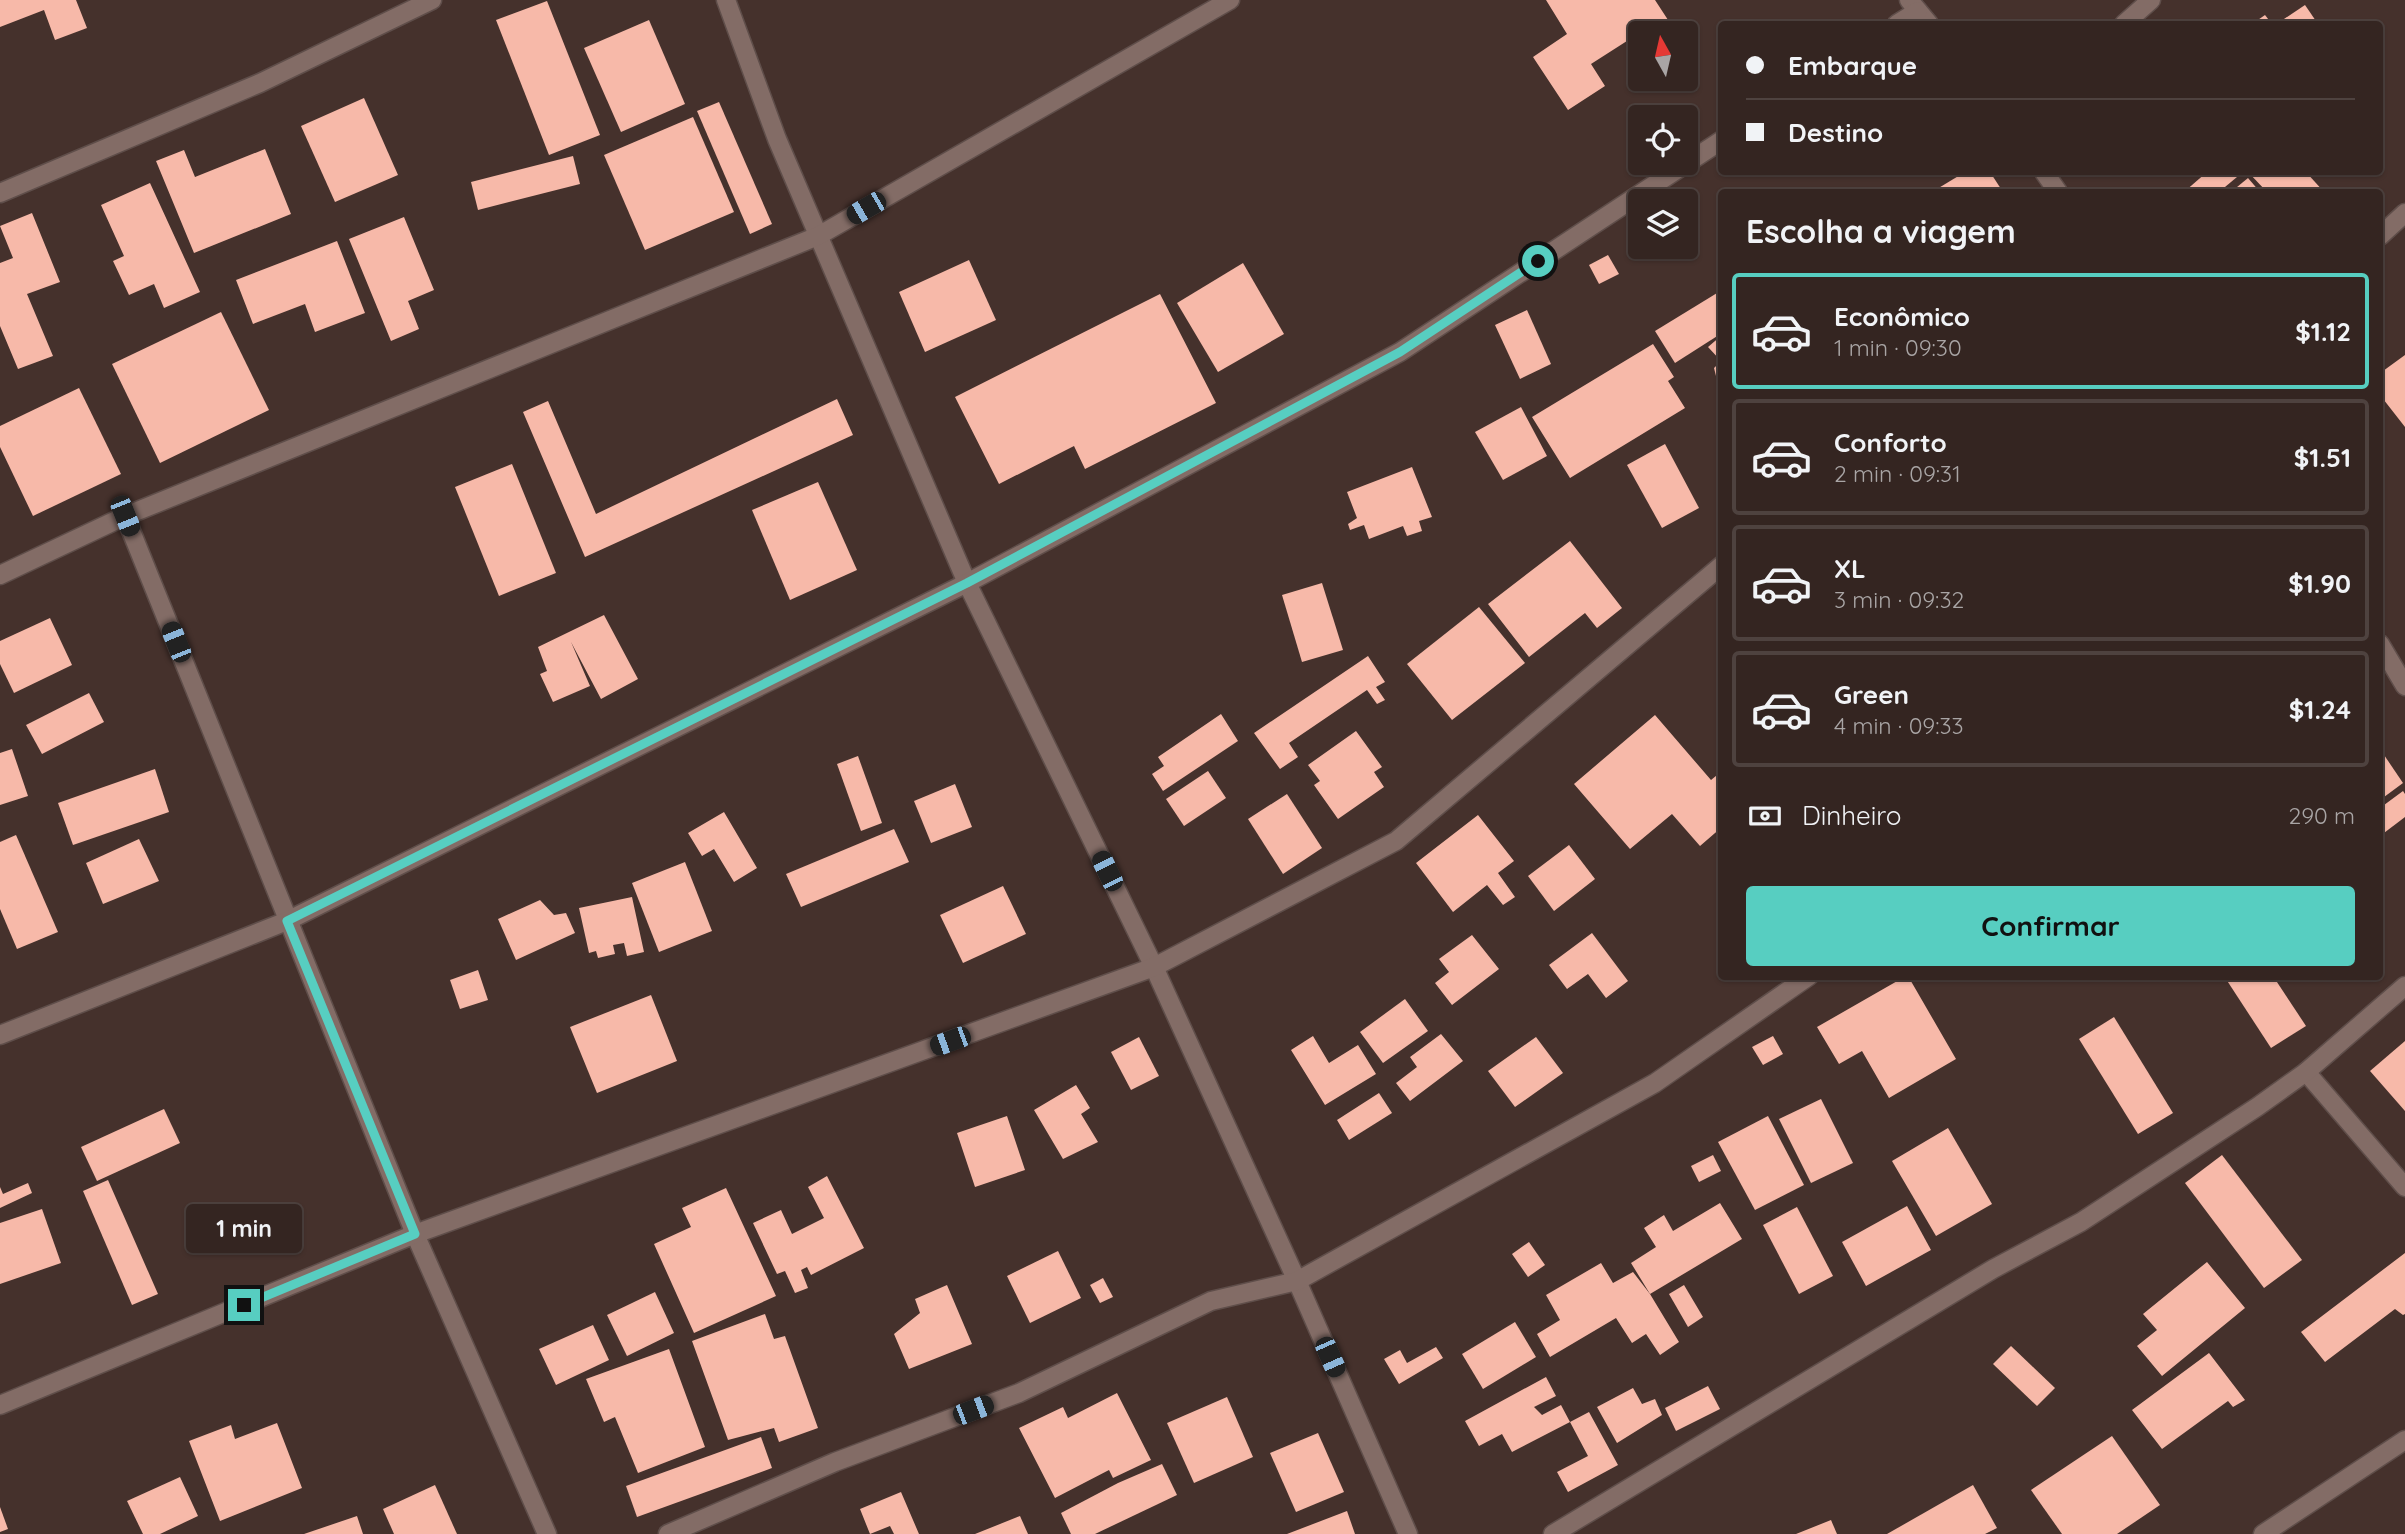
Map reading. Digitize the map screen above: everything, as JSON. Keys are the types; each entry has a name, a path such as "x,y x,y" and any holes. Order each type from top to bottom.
{"street":[{"path":"0,193 260,83 432,0"},
{"path":"726,0 777,139 967,583 1154,967 1297,1281 1408,1534"},
{"path":"0,575 125,516 818,236 1230,0"},
{"path":"2127,21 2151,0"},
{"path":"1903,21 1919,12"},
{"path":"0,1035 287,921 967,583 1400,352 1718,143"},
{"path":"2383,233 2405,213"},
{"path":"125,516 415,1234 547,1534"},
{"path":"0,1405 415,1234 1154,967 1396,841 1718,568"},
{"path":"2383,645 2399,658 2405,686"},
{"path":"668,1534 835,1462 1019,1393 1211,1301 1297,1281 1655,1083 1803,980"},
{"path":"1553,1534 1993,1269 2081,1222 2306,1072 2405,986"},
{"path":"2306,1072 2404,1184"},
{"path":"2263,1534 2405,1440"}],"building":[{"path":"0,0 76,0 87,28 55,40 44,10 0,27"},
{"path":"1546,0 1655,0 1669,21 1628,21 1628,40 1591,64 1605,86 1568,110 1533,57 1567,34"},
{"path":"547,1 600,135 549,155 496,20"},
{"path":"2305,5 2316,21 2281,21"},
{"path":"2265,15 2270,21 2256,21"},
{"path":"649,20 685,104 621,132 584,48"},
{"path":"364,98 398,175 335,202 301,126"},
{"path":"719,102 772,224 750,234 697,111"},
{"path":"693,117 734,212 645,250 604,155"},
{"path":"265,149 291,214 194,253 156,161 184,150 195,177"},
{"path":"573,156 580,184 478,210 471,182"},
{"path":"1960,175 1992,175 2001,189 1937,189"},
{"path":"2204,175 2239,175 2223,189 2187,189"},
{"path":"2251,175 2309,175 2321,189 2264,189"},
{"path":"2248,178 2257,189 2235,189"},
{"path":"150,183 200,292 164,308 154,284 129,295 113,261 124,256 101,205"},
{"path":"32,213 60,282 27,294 53,356 18,369 0,326 0,263 13,258 0,226"},
{"path":"404,217 434,290 408,301 419,329 391,341 349,239"},
{"path":"337,241 365,313 315,332 305,304 253,324 236,280"},
{"path":"1608,255 1619,274 1599,284 1589,265"},
{"path":"969,260 996,320 925,352 899,292"},
{"path":"1243,263 1284,334 1218,372 1177,303"},
{"path":"1718,292 1718,336 1675,363 1655,331"},
{"path":"1160,294 1216,403 1085,469 1074,446 999,484 955,397"},
{"path":"1527,310 1551,364 1520,379 1495,325"},
{"path":"221,312 269,410 160,463 112,364"},
{"path":"1718,338 1718,358 1708,347"},
{"path":"1653,344 1674,377 1668,381 1685,408 1570,478 1532,417"},
{"path":"2405,355 2405,427 2383,399 2383,371"},
{"path":"1718,364 1718,384 1714,368"},
{"path":"79,388 121,474 33,516 0,447 0,426"},
{"path":"837,399 853,435 585,557 523,412 548,401 596,514"},
{"path":"1521,407 1547,456 1503,480 1475,432"},
{"path":"1665,444 1699,508 1662,528 1627,465"},
{"path":"512,464 556,573 499,596 455,487"},
{"path":"1412,467 1432,517 1419,521 1422,531 1407,536 1403,526 1369,539 1364,525 1350,530 1348,524 1357,518 1347,492"},
{"path":"818,482 857,570 790,600 752,510"},
{"path":"1570,541 1622,608 1597,628 1585,613 1529,657 1488,604"},
{"path":"1322,583 1343,650 1302,662 1282,595"},
{"path":"1479,607 1525,663 1452,720 1407,664"},
{"path":"604,615 638,679 601,699 571,642 590,686 553,702 540,674 547,671 538,647"},
{"path":"50,618 72,665 14,693 0,664 0,641"},
{"path":"1368,656 1385,682 1376,687 1385,700 1377,704 1367,690 1289,743 1298,757 1280,769 1254,733"},
{"path":"89,693 104,722 42,754 26,725"},
{"path":"1221,714 1238,741 1163,791 1152,774 1164,766 1158,757"},
{"path":"1655,715 1711,780 1718,774 1718,830 1700,846 1672,814 1630,849 1574,784"},
{"path":"1356,731 1382,767 1374,772 1384,787 1338,819 1314,785 1320,781 1308,765"},
{"path":"12,749 28,796 0,805 0,753"},
{"path":"2383,753 2403,783 2383,798"},
{"path":"858,756 882,823 861,831 837,764"},
{"path":"155,769 169,812 73,845 58,803"},
{"path":"1208,771 1226,798 1184,826 1166,799"},
{"path":"955,784 972,827 931,843 914,801"},
{"path":"2403,791 2405,794 2405,817 2383,834 2383,806"},
{"path":"1287,794 1322,848 1283,874 1248,819"},
{"path":"724,812 757,868 734,882 714,849 702,856 688,833"},
{"path":"1478,815 1514,861 1498,873 1515,897 1503,905 1487,885 1453,912 1416,863"},
{"path":"894,829 909,862 801,907 786,874"},
{"path":"16,835 58,932 17,949 0,909 0,842"},
{"path":"139,839 159,881 103,904 86,863"},
{"path":"1569,845 1595,879 1554,911 1528,876"},
{"path":"685,862 712,931 659,952 632,883"},
{"path":"1003,886 1026,934 963,963 940,915"},
{"path":"632,897 644,952 627,956 624,943 613,945 615,954 598,958 596,951 589,953 579,908"},
{"path":"540,900 554,915 566,913 575,933 516,960 498,919"},
{"path":"1592,933 1628,981 1606,998 1588,974 1567,989 1549,965"},
{"path":"1472,935 1499,969 1452,1005 1435,983 1449,972 1439,959"},
{"path":"478,970 488,1000 460,1009 450,980"},
{"path":"1899,980 1910,980 1956,1059 1889,1098 1862,1051 1839,1064 1817,1027"},
{"path":"2227,980 2276,980 2306,1026 2271,1048"},
{"path":"651,995 677,1061 597,1093 570,1027"},
{"path":"1405,999 1428,1031 1383,1063 1360,1032"},
{"path":"2114,1017 2173,1113 2138,1134 2079,1039"},
{"path":"1441,1034 1463,1061 1410,1101 1396,1083 1417,1067 1410,1057"},
{"path":"1313,1036 1329,1063 1358,1045 1376,1074 1325,1105 1291,1050"},
{"path":"1773,1036 1783,1054 1763,1065 1752,1047"},
{"path":"1139,1037 1159,1076 1131,1090 1111,1052"},
{"path":"1536,1037 1563,1073 1515,1107 1488,1071"},
{"path":"2405,1041 2405,1111 2370,1071"},
{"path":"1076,1085 1090,1108 1081,1114 1098,1142 1063,1159 1034,1110"},
{"path":"1379,1093 1392,1113 1349,1140 1337,1120"},
{"path":"1821,1099 1853,1163 1811,1183 1779,1119"},
{"path":"164,1109 180,1143 97,1181 81,1147"},
{"path":"1007,1116 1025,1170 975,1187 957,1133"},
{"path":"1768,1116 1804,1185 1755,1210 1718,1142"},
{"path":"1948,1128 1992,1204 1936,1236 1892,1161"},
{"path":"1713,1155 1721,1171 1699,1182 1691,1166"},
{"path":"2222,1155 2302,1260 2264,1288 2185,1183"},
{"path":"827,1176 864,1248 811,1275 807,1267 801,1270 808,1288 795,1293 785,1271 777,1274 753,1223 781,1210 792,1234 824,1218 808,1187"},
{"path":"108,1180 158,1294 132,1305 83,1191"},
{"path":"28,1183 32,1193 0,1208 0,1187 3,1194"},
{"path":"726,1188 776,1296 694,1333 654,1244 691,1227 682,1208"},
{"path":"1720,1203 1742,1239 1650,1294 1631,1263 1656,1247 1644,1228 1664,1215 1673,1231"},
{"path":"1907,1206 1931,1250 1866,1286 1842,1242"},
{"path":"1797,1207 1833,1276 1799,1294 1763,1225"},
{"path":"42,1209 61,1263 0,1284 0,1223"},
{"path":"1529,1242 1545,1265 1528,1277 1512,1254"},
{"path":"1058,1251 1081,1298 1030,1323 1007,1276"},
{"path":"2405,1253 2405,1314 2395,1309 2325,1362 2301,1332"},
{"path":"2207,1262 2245,1308 2162,1376 2137,1346 2157,1330 2143,1314"},
{"path":"1601,1263 1613,1283 1633,1272 1650,1294 1679,1342 1660,1355 1646,1334 1632,1343 1616,1318 1550,1357 1537,1334 1560,1320 1546,1295"},
{"path":"1103,1278 1113,1297 1100,1303 1090,1285"},
{"path":"947,1285 972,1344 909,1369 894,1334 920,1313 915,1299"},
{"path":"1684,1285 1703,1317 1688,1327 1669,1294"},
{"path":"655,1292 674,1333 627,1356 607,1315"},
{"path":"765,1314 774,1339 785,1336 818,1428 779,1442 774,1428 728,1440 692,1341"},
{"path":"1515,1322 1536,1357 1483,1389 1462,1354"},
{"path":"593,1325 609,1360 556,1385 539,1349"},
{"path":"2011,1346 2055,1388 2037,1406 1993,1364"},
{"path":"1436,1347 1443,1358 1399,1384 1384,1359 1400,1350 1407,1363"},
{"path":"669,1349 705,1447 638,1473 615,1417 604,1422 586,1379"},
{"path":"2209,1353 2245,1400 2233,1407 2228,1401 2162,1449 2132,1410"},
{"path":"1546,1377 1556,1396 1534,1407 1542,1415 1561,1405 1570,1422 1512,1452 1502,1434 1479,1446 1465,1421"},
{"path":"1708,1386 1720,1409 1676,1431 1665,1408"},
{"path":"1633,1388 1642,1404 1655,1399 1662,1415 1617,1443 1597,1407"},
{"path":"1117,1393 1151,1460 1113,1478 1109,1470 1055,1498 1019,1428 1063,1407 1068,1418"},
{"path":"1227,1397 1253,1457 1194,1483 1167,1423"},
{"path":"1589,1412 1618,1465 1568,1492 1557,1472 1588,1456 1570,1422"},
{"path":"277,1423 302,1488 220,1521 189,1441 231,1425 235,1439"},
{"path":"1318,1433 1344,1492 1296,1512 1270,1453"},
{"path":"2112,1436 2160,1505 2117,1534 2062,1534 2031,1490"},
{"path":"761,1437 772,1468 637,1517 626,1486"},
{"path":"1162,1464 1177,1495 1095,1534 1071,1534 1061,1513 1118,1483"},
{"path":"180,1477 198,1516 160,1534 143,1534 127,1501"},
{"path":"435,1485 457,1534 394,1534 383,1509"},
{"path":"1973,1485 1997,1528 1985,1534 1887,1534"},
{"path":"901,1492 919,1534 894,1534 890,1526 870,1534 860,1509"},
{"path":"0,1507 8,1529 0,1532"},
{"path":"1347,1511 1355,1534 1287,1534"},
{"path":"357,1516 363,1534 304,1534"},
{"path":"1020,1516 1028,1534 975,1534"},
{"path":"1831,1520 1837,1534 1796,1534"}],"route":[{"path":"244,1305 415,1234 287,921 967,583 1400,352 1538,261"}]}
